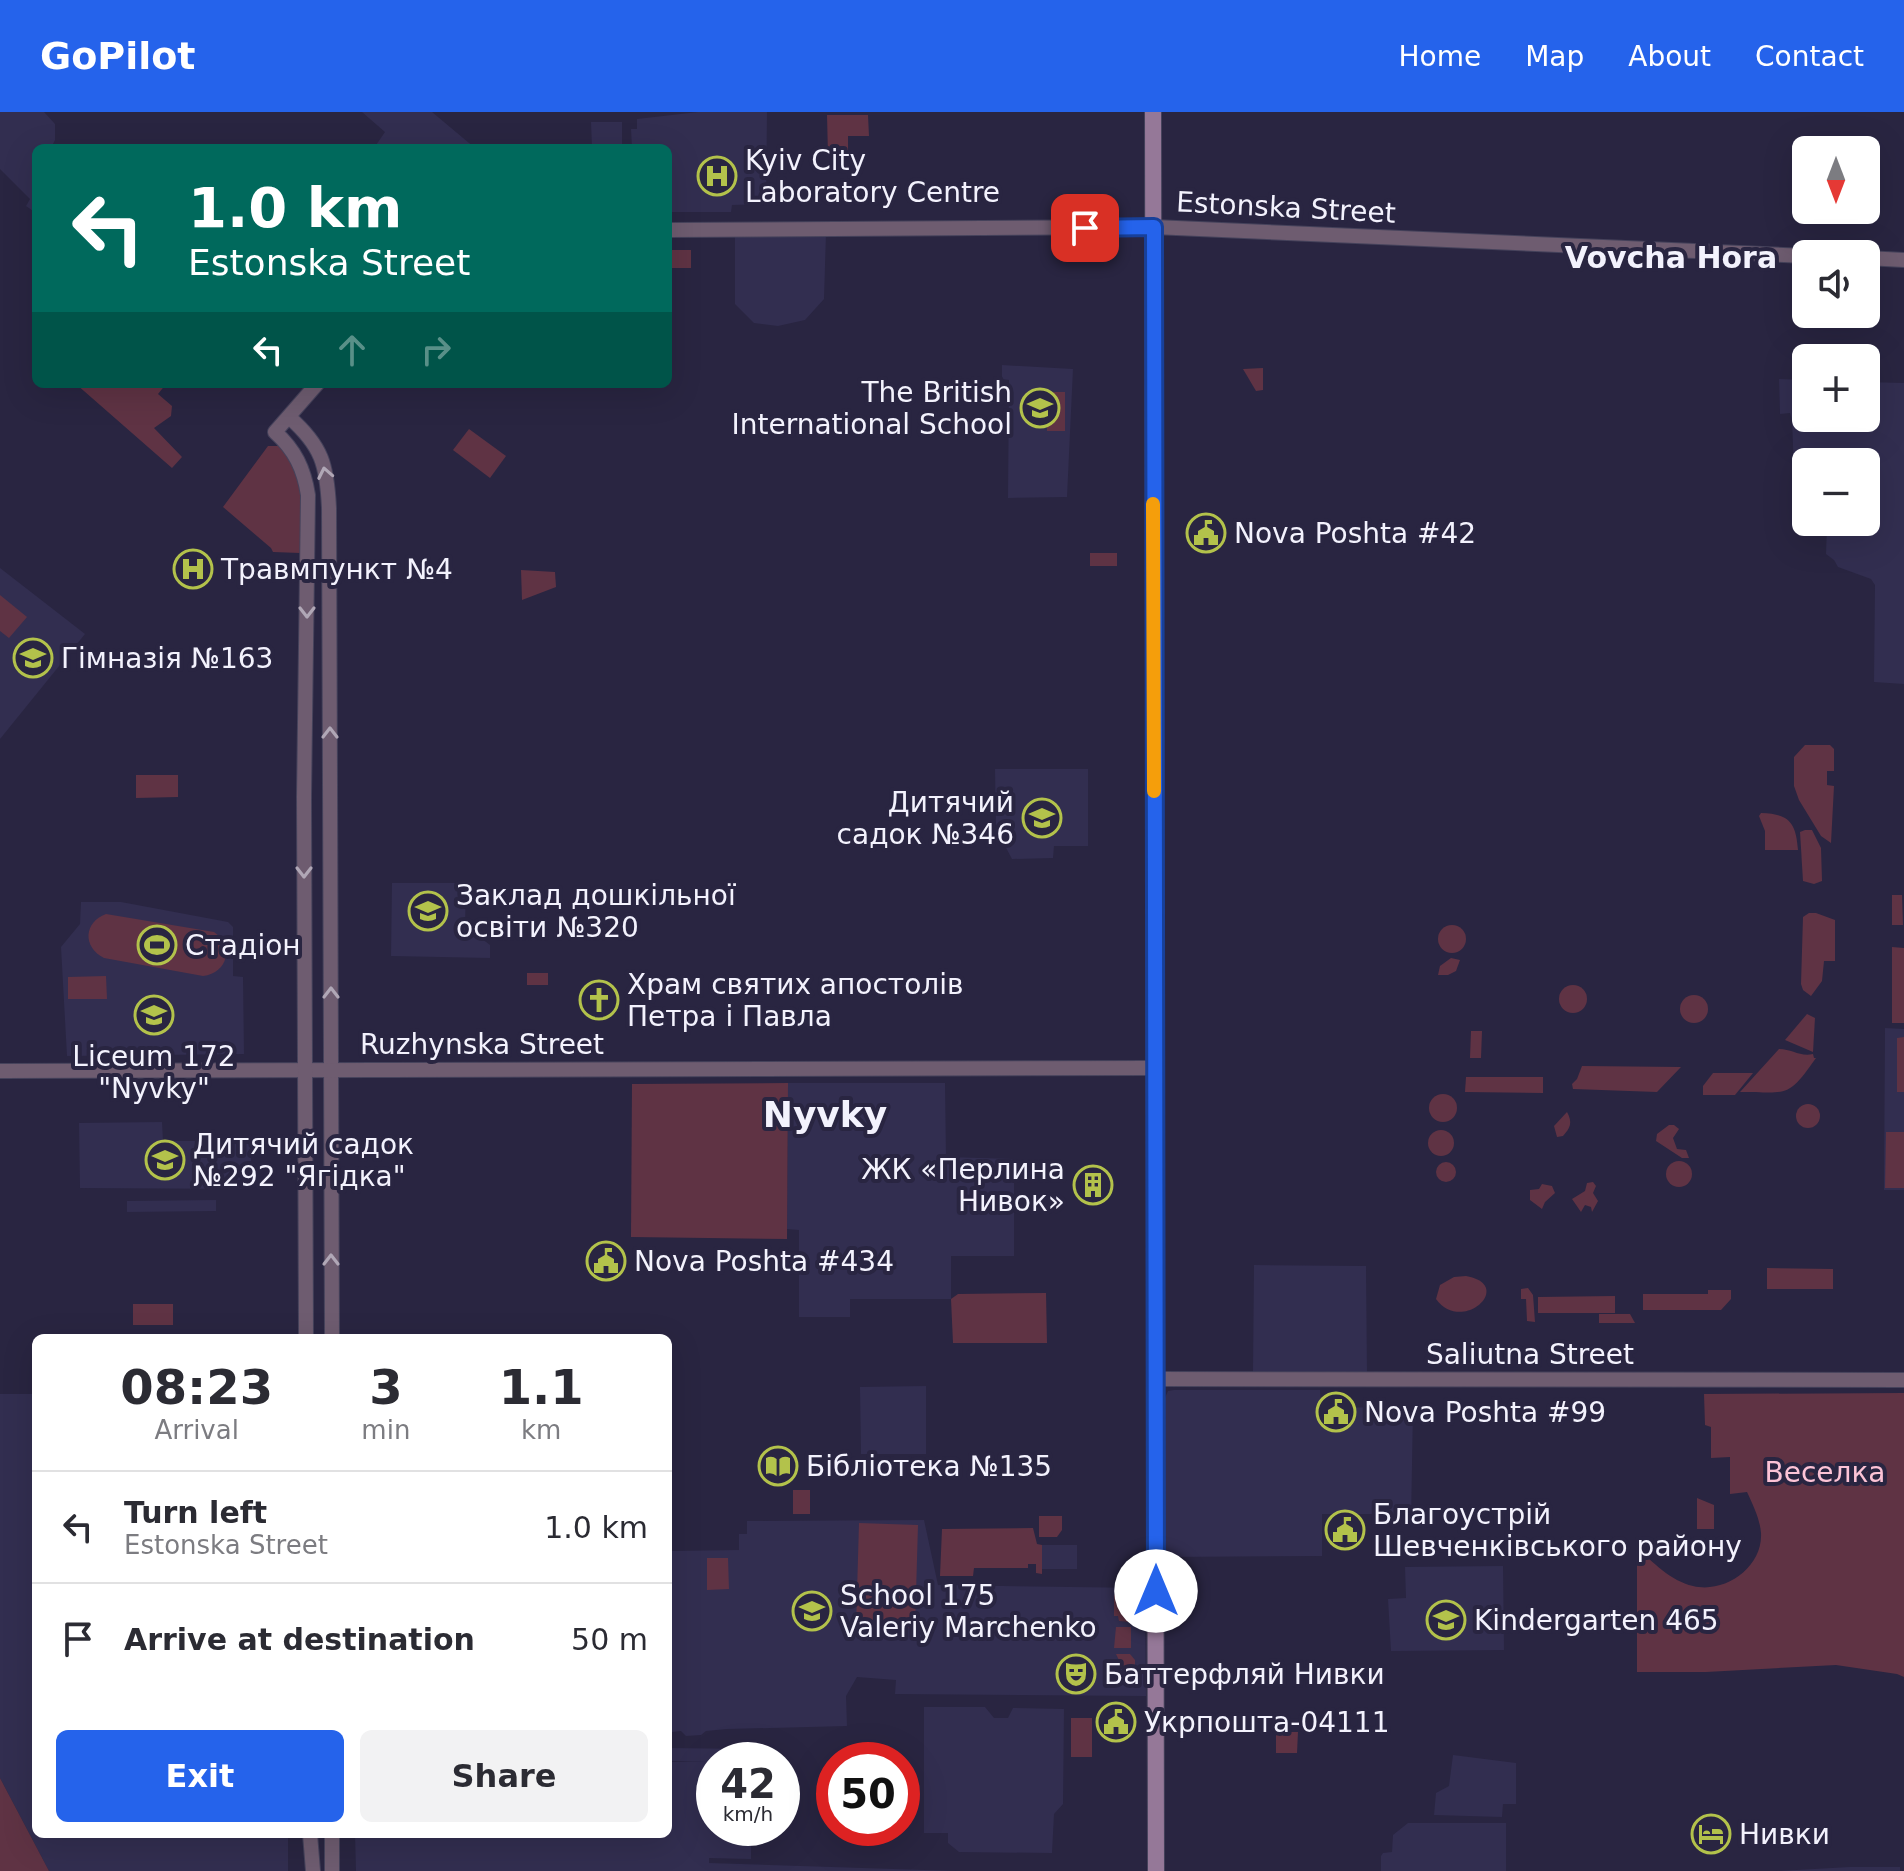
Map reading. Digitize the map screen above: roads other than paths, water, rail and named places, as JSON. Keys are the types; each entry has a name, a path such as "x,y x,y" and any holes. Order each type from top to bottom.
{"main road":[{"path":"1153,112 1156,1871"}],"street":[{"name":"Estonska Street","path":"672,230 1154,227 1792,255"},
{"path":"1880,259 1904,260"},
{"path":"306,1334 304,797 308,495 304,471 275,432 314,388"},
{"path":"289,417 321,454 327,474 329,502 332,1334"},
{"name":"Ruzhynska Street","path":"0,1071 1155,1068"},
{"name":"Saliutna Street","path":"1155,1379 1904,1380"},
{"path":"310,1838 313,1871"},
{"path":"332,1838 332,1871"}],"place":[{"name":"Kyiv City Laboratory Centre","path":"717,176"},
{"name":"The British International School","path":"1040,408"},
{"name":"Nova Poshta #42","path":"1206,533"},
{"name":"Травмпункт №4","path":"193,569"},
{"name":"Гімназія №163","path":"33,658"},
{"name":"Дитячий садок №346","path":"1042,818"},
{"name":"Заклад дошкільної освіти №320","path":"428,911"},
{"name":"Стадіон","path":"157,945"},
{"name":"Храм святих апостолів Петра і Павла","path":"599,1000"},
{"name":"Liceum 172 \"Nyvky\"","path":"154,1015"},
{"name":"Дитячий садок №292 \"Ягідка\"","path":"165,1160"},
{"name":"ЖК «Перлина Нивок»","path":"1093,1185"},
{"name":"Nova Poshta #434","path":"606,1261"},
{"name":"Nova Poshta #99","path":"1336,1412"},
{"name":"Бібліотека №135","path":"778,1466"},
{"name":"Благоустрій Шевченківського району","path":"1345,1530"},
{"name":"School 175 Valeriy Marchenko","path":"812,1611"},
{"name":"Kindergarten 465","path":"1446,1620"},
{"name":"Баттерфляй Нивки","path":"1076,1674"},
{"name":"Укрпошта-04111","path":"1116,1722"},
{"name":"Нивки","path":"1711,1834"}],"district":[{"name":"Vovcha Hora","path":"1671,258"},
{"name":"Nyvky","path":"825,1114"}],"park label":[{"name":"Веселка","path":"1825,1472"}]}
